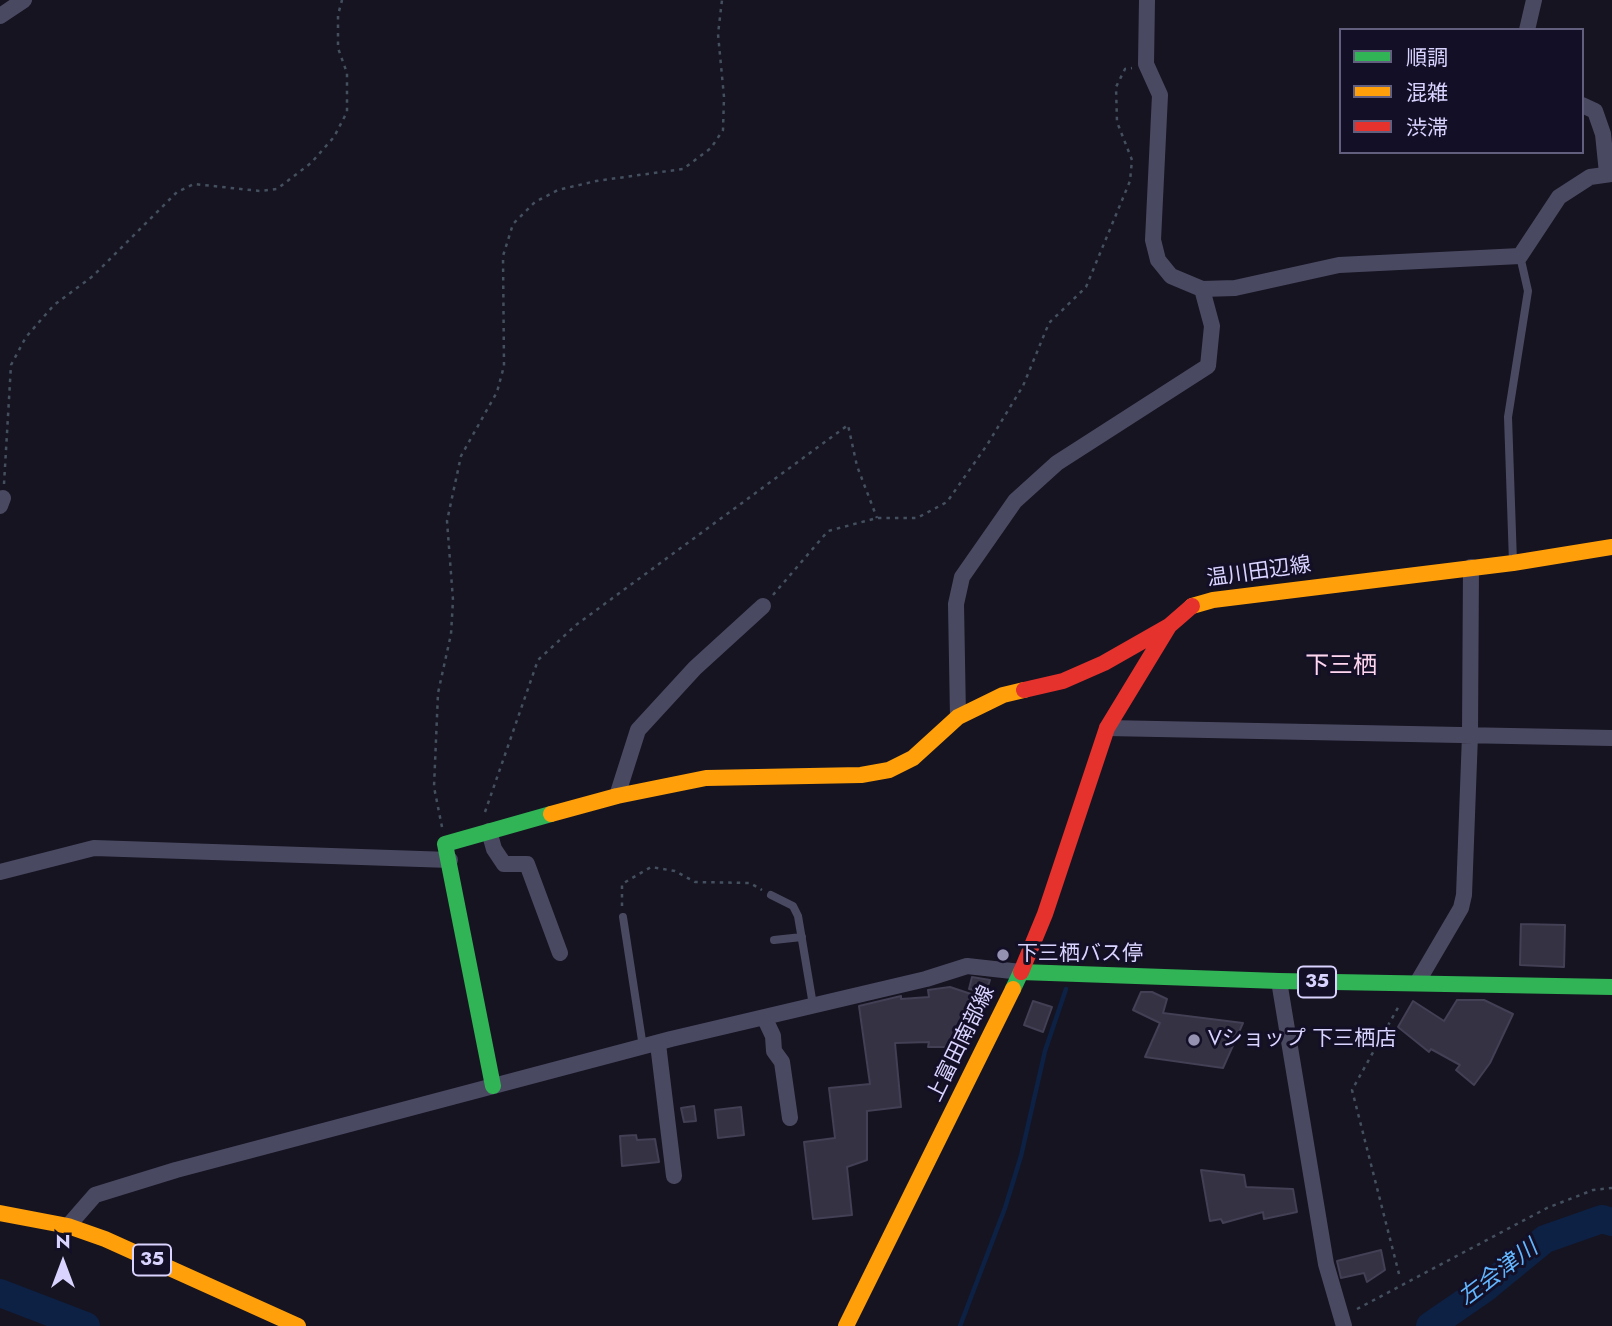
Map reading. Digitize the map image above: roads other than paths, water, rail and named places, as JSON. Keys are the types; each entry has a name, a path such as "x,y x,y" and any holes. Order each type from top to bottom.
{"main road":[{"name":"温川田辺線","path":"1021,972 1045,914 1107,728 1169,626 1195,604 1471,567 1513,564 1612,547"},
{"path":"493,1086 445,844 617,796 706,778 861,775 890,770 913,758 958,716 1003,695 1063,681 1104,663 1169,626"},
{"name":"上富田南部線","path":"846,1326 1021,972 1279,981 1612,987"},
{"name":"35","path":"0,1213 68,1226 104,1239 298,1326"}],"street":[{"path":"0,16 24,0"},
{"path":"1147,0 1146,64 1160,95 1153,240 1158,260 1171,276 1202,289 1235,288 1339,265 1520,256 1559,197 1590,177 1610,173 1604,134 1595,111 1584,106"},
{"path":"1527,28 1534,0"},
{"path":"958,716 956,604 962,577 1015,501 1056,463 1208,366 1212,326 1202,289"},
{"path":"1414,983 1461,908 1464,895 1470,735 1471,567"},
{"path":"617,796 638,730 695,668 763,606"},
{"path":"1107,728 1612,738"},
{"path":"483,833 504,864 527,864 560,953"},
{"path":"0,872 94,848 450,860"},
{"path":"68,1226 95,1195 176,1170 651,1045 814,1008 967,966 1021,972"},
{"path":"1279,981 1326,1264 1343,1322"},
{"path":"765,1019 773,1036 774,1051 782,1062 790,1118"},
{"path":"651,1045 674,1176"}],"lane":[{"path":"1513,564 1508,417 1528,291 1520,256"},
{"path":"771,895 793,906 802,937 814,1008"},
{"path":"623,917 651,1045"},
{"path":"774,940 802,937"}],"waterway":[{"path":"960,1326 1005,1208 1021,1156 1045,1051 1066,989"},
{"name":"左会津川","path":"1430,1326 1484,1289 1545,1239 1602,1219 1612,1222"},
{"name":"左会津川","path":"0,1293 86,1326"}],"place":[{"name":"下三栖バス停","path":"1003,955"},
{"name":"Vショップ 下三栖店","path":"1194,1040"}],"district":[{"name":"下三栖","path":"1341,667"}]}
